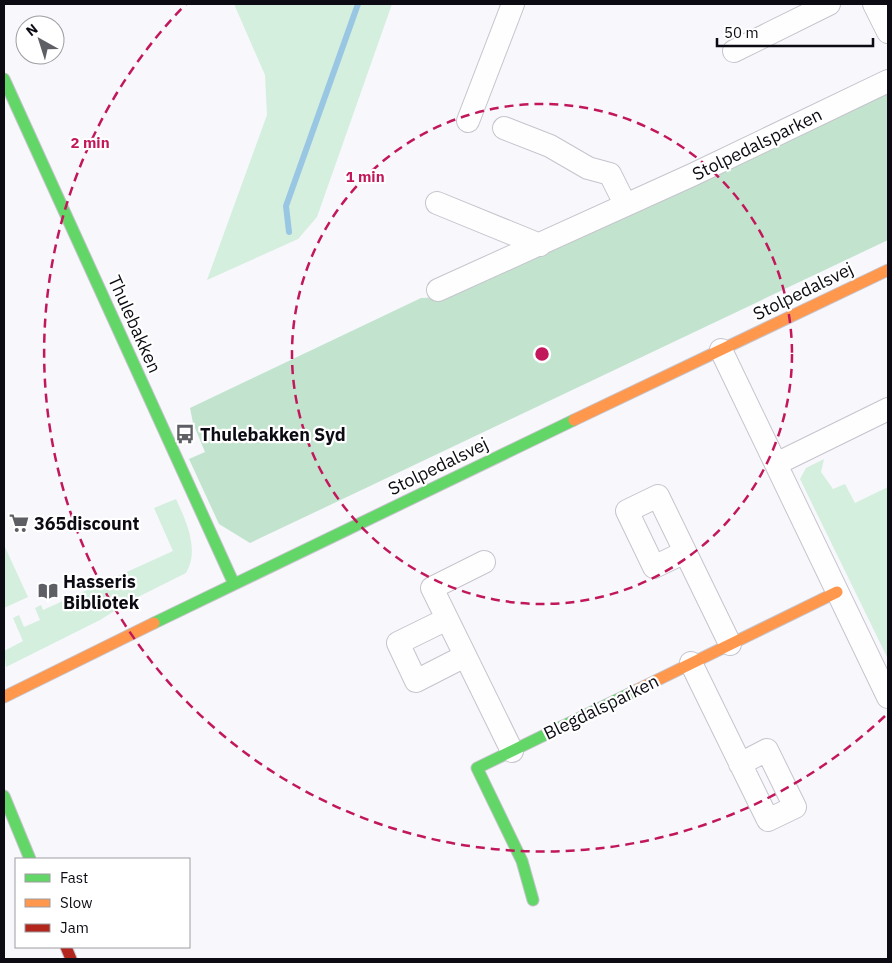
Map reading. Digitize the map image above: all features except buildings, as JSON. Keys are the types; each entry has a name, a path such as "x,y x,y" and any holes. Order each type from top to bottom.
{"street":[{"path":"468,121 513,4"},
{"path":"734,51 829,4"},
{"name":"Thulebakken","path":"4,79 234,584"},
{"name":"Stolpedalsparken","path":"438,290 692,175 888,81"},
{"path":"504,128 550,146 588,168 610,174 625,204"},
{"path":"437,203 540,245"},
{"name":"Stolpedalsvej","path":"4,698 234,584 888,270"},
{"path":"721,350 888,697"},
{"path":"776,464 888,410"},
{"path":"685,552 730,644"},
{"path":"484,562 432,588 512,751"},
{"name":"Blegdalsparken","path":"533,900 522,861 477,768 837,592"},
{"path":"447,619 398,643 416,681 466,656"},
{"path":"691,664 740,764"},
{"path":"4,796 30,858"}],"green space":[{"path":"234,4 392,4 317,217 298,239 207,280 267,115 265,75"},
{"path":"888,92 888,240 250,543 219,524 189,459 205,452 193,423 190,408 421,298 447,297"},
{"path":"824,459 821,472 833,489 845,484 855,503 888,487 888,659 800,479 806,468"},
{"path":"176,499 184,517 192,545 192,555 186,573 130,601 100,620 6,667 4,651 23,641 13,618 19,615 24,627 40,620 35,608 41,605 43,610 173,551 154,508"},
{"path":"4,545 28,597 4,608"}],"waterway":[{"path":"289,232 286,206 358,4"}],"traffic: fast":[{"path":"4,79 234,584"},
{"path":"154,623 574,420"},
{"path":"533,900 522,861 477,768 637,690"},
{"path":"4,796 30,858"}],"traffic: slow":[{"path":"574,420 888,270"},
{"path":"637,690 837,592"},
{"path":"4,697 154,623"}],"traffic: jam":[{"path":"66,948 71,959"}],"place":[{"name":"Thulebakken Syd","path":"185,434"},
{"name":"365discount","path":"19,523"},
{"name":"Hasseris Bibliotek","path":"48,591"}]}
